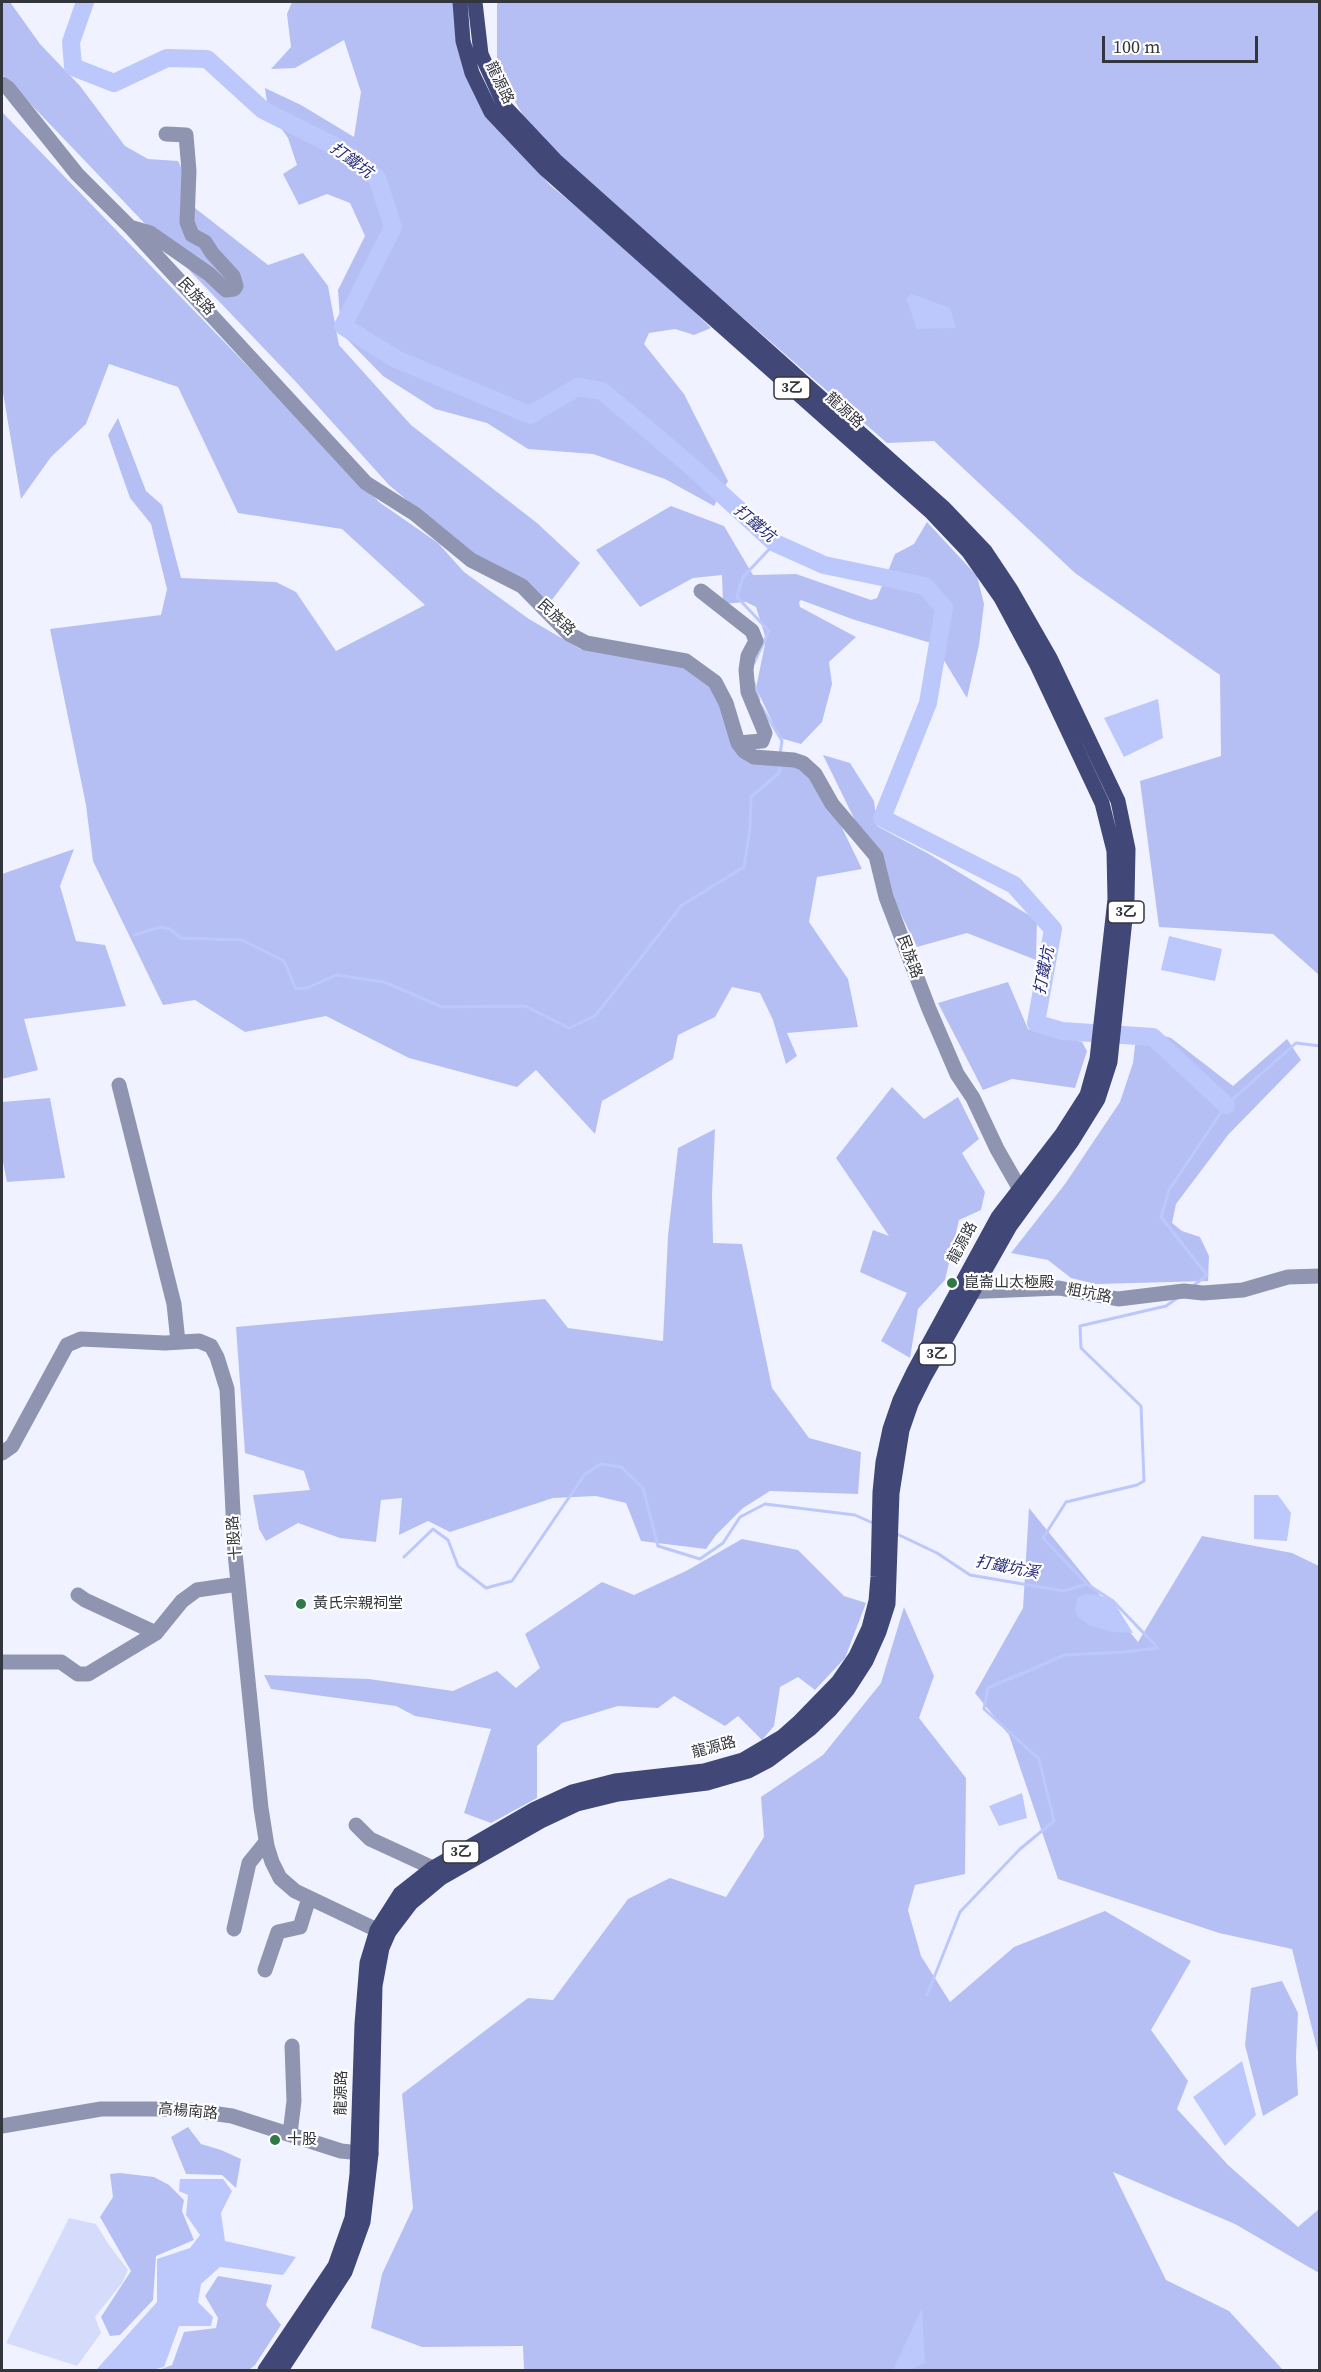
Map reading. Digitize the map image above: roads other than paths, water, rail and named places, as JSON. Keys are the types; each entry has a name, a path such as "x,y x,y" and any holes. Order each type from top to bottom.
{"main road":[{"name":"龍源路","path":"460,2 463,41 472,73 490,112 546,170 932,513 968,551 1001,598 1110,802"},
{"name":"龍源路","path":"475,2 482,54 492,82 505,107 555,160 944,507 985,550 1050,658 1110,802"},
{"name":"3乙","path":"281,2370 333,2292 355,2250 368,2197 365,2154 375,1986 383,1931 441,1878 556,1813 577,1804 618,1794 727,1779 759,1766 789,1747 830,1710 848,1689 866,1661 888,1604 885,1529 895,1463 905,1421 925,1376 1010,1226 1072,1141 1098,1099 1110,1062 1106,1040 1116,874 1110,829 1110,802"},
{"name":"龍源路","path":"383,1931 400,1894 433,1868 535,1809 572,1792 615,1781 687,1774 724,1767 743,1760 782,1737 821,1702 838,1682 856,1656 869,1628 876,1601 885,1529 883,1462 893,1419 914,1371 993,1225 1088,1095 1106,1040"},
{"name":"3乙","path":"265,2370 323,2285 340,2255 352,2218 365,2154"}],"street":[{"name":"民族路","path":"2,84 8,88 77,174 130,227 366,483 415,514 471,560 522,586 569,634 586,644 686,661 715,682 726,703 738,743 744,751 754,757 788,759 803,763 815,774 832,804 876,856 886,897 957,1074 973,1098 1027,1202"},
{"path":"130,227 150,233 209,274 226,290 234,289 236,286 233,276 212,253 206,242 192,235 187,222 189,180 186,135 166,134"},
{"path":"701,591 752,631 756,641 748,656 746,670 748,692 765,733 762,741 738,743"},
{"path":"119,1085 174,1304 178,1342"},
{"name":"粗坑路","path":"957,1292 1059,1288 1118,1299 1184,1291 1203,1293 1243,1290 1288,1277 1320,1276"},
{"name":"十股路","path":"2,1453 12,1446 68,1345 81,1339 199,1341 211,1346 227,1389 238,1584 266,1842 280,1878 295,1891 383,1931"},
{"path":"2,1662 61,1662 78,1674 88,1674 156,1633 182,1601 197,1590 238,1584"},
{"path":"78,1595 84,1600 156,1633"},
{"path":"356,1825 370,1839 433,1868"},
{"path":"234,1929 249,1863 266,1842"},
{"path":"265,1970 278,1932 300,1927 309,1898"},
{"path":"290,2134 294,2101 292,2046"},
{"name":"高楊南路","path":"2,2126 101,2109 183,2109 232,2116 341,2151 365,2154"}],"waterway":[{"name":"打鐵坑","path":"85,2 71,42 73,67 114,83 167,58 207,59 263,110 337,147 377,178 393,227 343,326 396,359 530,415 578,387 602,391 691,466 775,543 824,565 925,586 944,608 928,703 882,818 1014,885 1053,929 1036,1023 1062,1031 1153,1037 1226,1105"},
{"path":"754,663 769,631 737,597 743,577 775,543"},
{"path":"754,683 759,700"},
{"path":"761,706 782,741 780,754"},
{"path":"134,935 161,927 170,929 181,938 242,940 284,961 296,989 307,988 336,975 384,982 442,1007 525,1006 569,1028 595,1016 682,905 744,867 750,828 751,797 779,773 780,763"},
{"name":"打鐵坑溪","path":"1193,1286 1207,1275 1161,1217 1169,1190 1226,1105 1296,1043 1320,1046"},
{"name":"打鐵坑溪","path":"897,1534 937,1553 970,1575 1064,1591 1087,1584 1043,1538 1066,1502 1137,1485 1144,1481 1141,1406 1081,1348 1080,1326 1166,1306 1176,1299"},
{"name":"打鐵坑溪","path":"404,1557 433,1529 448,1540 458,1566 486,1588 512,1581 585,1474 601,1464 621,1467 643,1488 658,1546 700,1559 723,1543 740,1517 765,1504 855,1515 875,1524"},
{"path":"927,1995 960,1912 1020,1849 1054,1821 1039,1759 984,1709 988,1688 1065,1655 1158,1648 1113,1601 1087,1584"}],"place":[{"name":"崑崙山太極殿","path":"952,1283"},
{"name":"黃氏宗親祠堂","path":"301,1604"},
{"name":"十股","path":"275,2140"}]}
